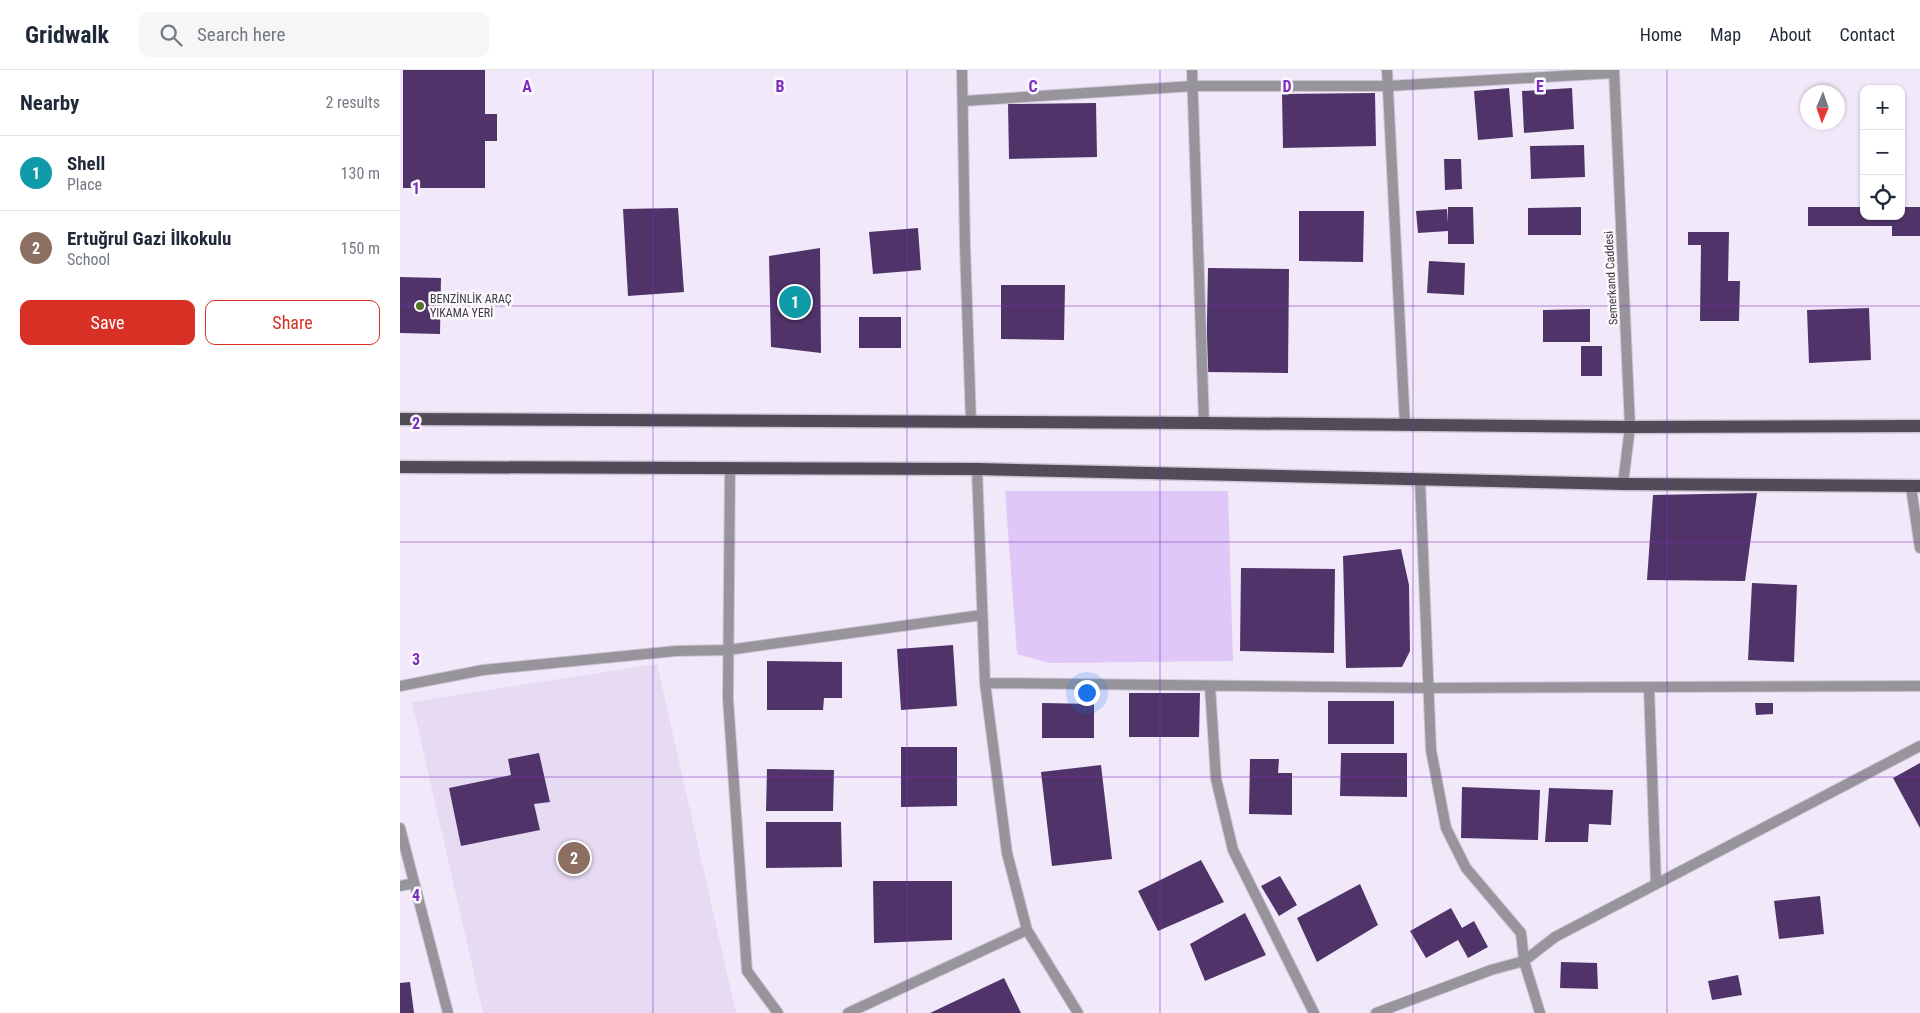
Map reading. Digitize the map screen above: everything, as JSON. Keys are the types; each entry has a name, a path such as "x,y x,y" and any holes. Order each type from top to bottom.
{"main road":[{"path":"400,418 1405,426 1920,426"},
{"path":"400,467 977,469 1623,484 1915,487"}],"street":[{"path":"962,70 971,422"},
{"path":"1192,70 1204,423"},
{"path":"1387,70 1405,426"},
{"path":"964,101 1194,86 1388,86 1614,72"},
{"name":"Semerkand Caddesi","path":"1614,72 1630,427 1623,484"},
{"path":"730,468 728,699 747,972 778,1013"},
{"path":"977,469 985,682 1007,853 1027,930 1078,1013"},
{"path":"1420,479 1430,750 1446,828 1466,868 1521,933 1524,961 1540,1013"},
{"path":"1915,487 1920,548"},
{"path":"400,686 484,670 676,651 728,650 982,615"},
{"path":"985,682 1428,688 1920,686"},
{"path":"1210,686 1216,779 1233,850 1314,1013"},
{"path":"1649,688 1656,884"},
{"path":"1376,1013 1491,970 1524,961 1554,937 1920,746"},
{"path":"400,828 448,1013"},
{"path":"400,886 414,883"},
{"path":"848,1013 1027,930"}],"shaded area":[{"path":"1005,491 1228,491 1233,661 1049,663 1017,654"},
{"path":"657,664 736,1013 483,1013 412,702"}],"building":[{"path":"403,70 485,70 485,114 497,114 497,141 485,141 485,188 403,188"},
{"path":"1509,88 1513,137 1478,140 1474,91"},
{"path":"1572,88 1574,129 1524,133 1522,91"},
{"path":"1375,93 1376,146 1283,148 1282,94"},
{"path":"1096,103 1097,157 1009,159 1008,104"},
{"path":"1584,145 1585,177 1531,179 1530,146"},
{"path":"1444,159 1461,159 1462,189 1445,190"},
{"path":"1448,207 1473,207 1474,244 1448,244 1448,231 1418,233 1416,211 1447,209 1448,223"},
{"path":"1581,207 1581,235 1528,235 1528,208"},
{"path":"1808,207 1860,207 1860,220 1905,220 1905,207 1920,207 1920,236 1892,236 1892,226 1808,226"},
{"path":"678,208 684,292 628,296 623,209"},
{"path":"1299,211 1364,211 1363,262 1299,261"},
{"path":"918,228 921,270 873,274 869,232"},
{"path":"1688,232 1729,232 1728,281 1740,281 1739,321 1700,321 1701,245 1688,245"},
{"path":"820,248 821,353 771,347 769,256"},
{"path":"1429,261 1465,263 1464,295 1427,293"},
{"path":"1208,268 1289,269 1288,373 1206,372"},
{"name":"BENZİNLİK ARAÇ YIKAMA YERİ","path":"400,277 441,278 440,334 400,333"},
{"path":"1001,285 1065,285 1064,340 1001,339"},
{"path":"1869,308 1871,360 1809,363 1807,310"},
{"path":"1590,309 1590,342 1543,342 1543,310"},
{"path":"859,317 901,317 901,348 859,348"},
{"path":"1581,346 1602,346 1602,376 1581,376"},
{"path":"1757,493 1745,581 1647,580 1653,495"},
{"path":"1401,549 1409,585 1410,651 1402,667 1346,668 1343,556"},
{"path":"1241,568 1335,569 1334,653 1240,651"},
{"path":"1752,583 1797,585 1794,662 1748,660"},
{"path":"953,645 957,706 901,710 897,649"},
{"path":"767,661 842,662 842,698 824,698 823,710 767,710"},
{"path":"1129,693 1200,693 1199,737 1129,737"},
{"path":"1328,701 1394,701 1394,744 1328,744"},
{"path":"1042,703 1094,704 1094,738 1042,738"},
{"path":"1755,703 1773,703 1773,714 1756,715"},
{"path":"901,747 957,747 957,806 901,807"},
{"path":"539,753 550,802 534,804 540,830 461,846 449,788 511,775 508,759"},
{"path":"1341,753 1407,753 1407,797 1340,796"},
{"path":"1250,759 1279,759 1278,773 1292,773 1292,815 1249,814"},
{"path":"1920,763 1920,828 1893,778"},
{"path":"1101,765 1112,859 1052,866 1041,772"},
{"path":"767,769 834,770 833,811 766,811"},
{"path":"1462,787 1540,790 1538,840 1461,838"},
{"path":"1549,788 1613,790 1611,825 1589,824 1588,842 1545,842"},
{"path":"766,822 841,822 842,867 766,868"},
{"path":"1201,860 1224,902 1158,931 1138,891"},
{"path":"1280,876 1297,905 1279,916 1261,886"},
{"path":"873,881 952,881 952,940 874,943"},
{"path":"1360,884 1378,925 1317,962 1297,918"},
{"path":"1820,896 1824,934 1779,939 1774,901"},
{"path":"1451,908 1462,928 1474,921 1488,947 1468,958 1458,940 1426,958 1410,931"},
{"path":"1245,913 1266,955 1205,981 1190,944"},
{"path":"1561,962 1597,963 1598,989 1560,988"},
{"path":"1738,975 1742,995 1712,1000 1708,981"},
{"path":"1004,978 1021,1013 930,1013"},
{"path":"410,982 414,1013 400,1013 400,983"}],"place":[{"name":"Shell","path":"795,302"},
{"name":"BENZİNLİK ARAÇ YIKAMA YERİ","path":"420,306"},
{"name":"Ertuğrul Gazi İlkokulu","path":"574,858"}]}
